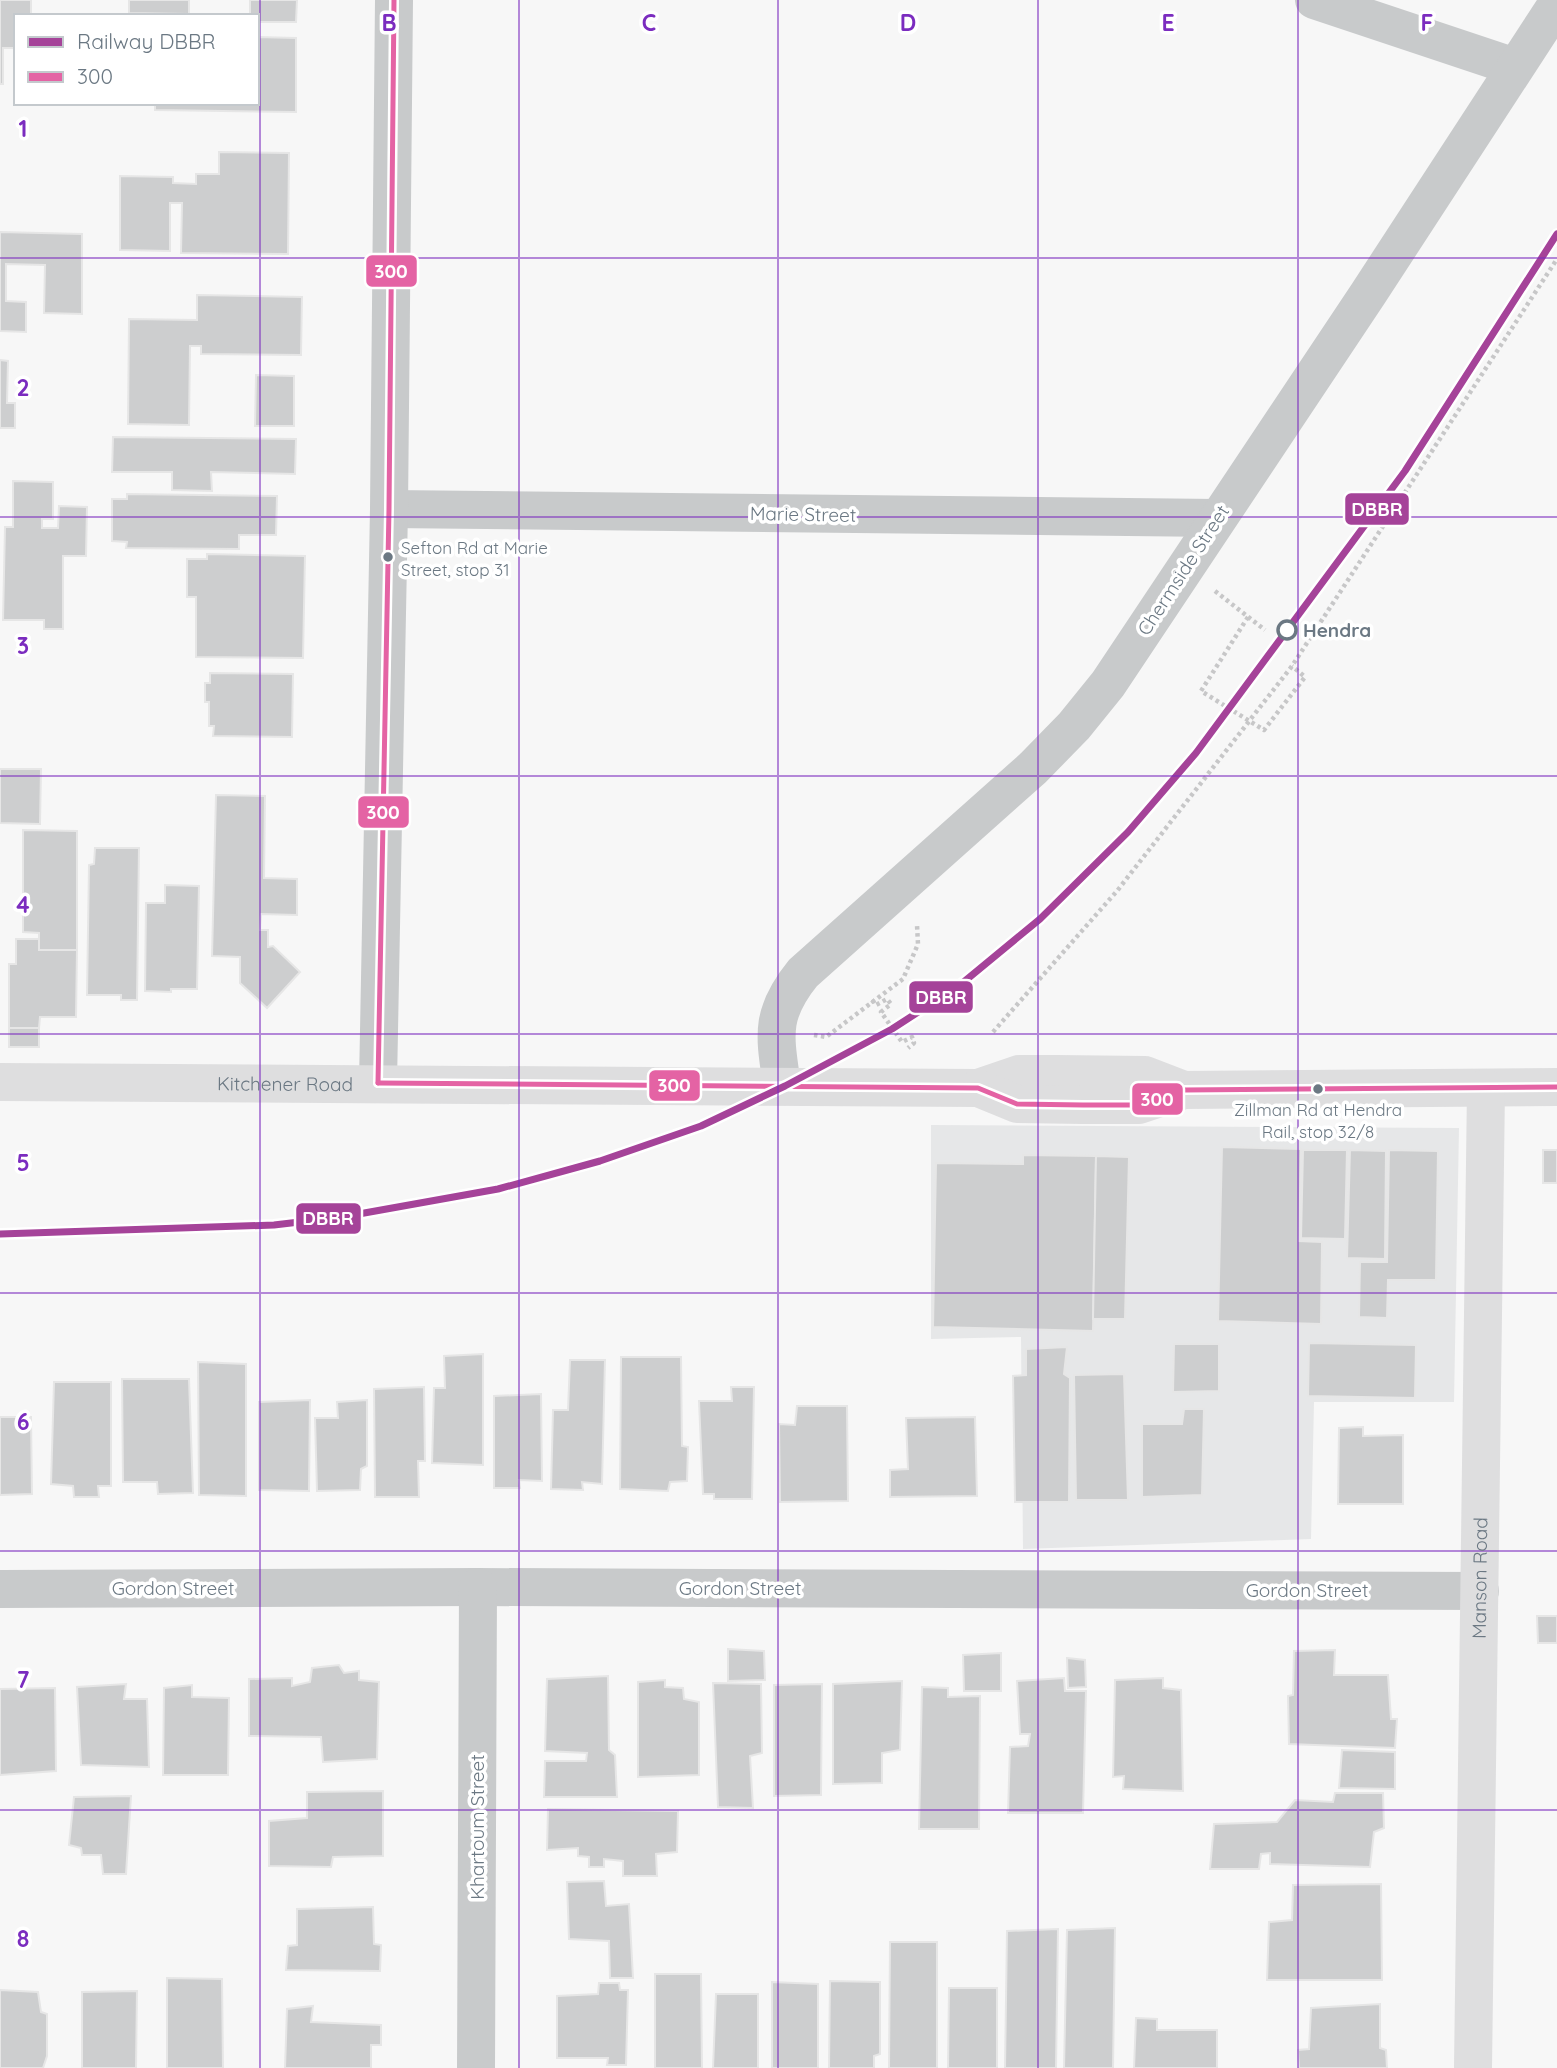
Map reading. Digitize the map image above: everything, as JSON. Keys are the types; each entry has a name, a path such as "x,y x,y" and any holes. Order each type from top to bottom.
{"main road":[{"name":"Kitchener Road","path":"0,1082 978,1088 1017,1104 1083,1105 1139,1105 1184,1090 1486,1088"},
{"path":"1486,1088 1557,1087"},
{"name":"Manson Road","path":"1473,2068 1486,1088"}],"street":[{"path":"378,1083 389,509 394,0"},
{"path":"1314,0 1515,67"},
{"name":"Chermside Street","path":"782,1086 776,1026 788,992 803,973 1033,768 1074,726 1108,684 1368,295 1557,4"},
{"name":"Marie Street","path":"389,509 1217,518"},
{"name":"Gordon Street","path":"0,1589 478,1587 1480,1591"},
{"name":"Khartoum Street","path":"476,2068 478,1587"}],"path":[{"path":"993,1032 1117,891 1292,666 1557,258"},
{"path":"1214,591 1265,629"},
{"path":"1248,617 1201,691 1264,730 1305,677 1292,666"},
{"path":"809,1033 825,1037 903,979 918,944 915,875"},
{"path":"872,1000 876,1005 887,999 891,1004 881,1012 902,1042 912,1037 914,1043 908,1047 912,1051"}],"shaded area":[{"path":"931,1125 1459,1128 1454,1402 1314,1402 1311,1539 1023,1549 1021,1337 931,1339"}],"building":[{"path":"0,0 31,0 31,14 14,14 14,48 3,48 3,84 0,84"},
{"path":"129,0 189,0 189,14 129,13"},
{"path":"250,0 297,0 296,22 259,22 259,14 250,14"},
{"path":"259,37 296,38 296,112 155,110 155,105 259,105"},
{"path":"219,152 289,153 288,254 181,253 182,203 170,203 170,251 120,250 120,176 173,177 173,183 196,184 196,174 219,174"},
{"path":"0,232 82,234 82,314 44,313 45,265 6,264 6,301 26,302 26,332 0,331"},
{"path":"197,295 302,297 301,355 201,354 201,346 190,346 189,425 128,424 129,319 197,320"},
{"path":"0,360 8,361 7,403 15,403 15,428 0,428"},
{"path":"256,375 294,376 294,426 255,426"},
{"path":"113,437 296,439 295,474 211,472 212,491 172,490 172,472 112,472"},
{"path":"13,481 53,482 53,519 42,519 42,528 58,528 59,506 87,507 86,556 63,556 63,629 44,629 44,620 3,620 5,527 13,527"},
{"path":"127,494 277,496 276,535 239,535 239,549 126,548 127,542 112,541 112,499 127,499"},
{"path":"207,554 305,556 303,658 196,657 196,597 187,597 187,559 207,559"},
{"path":"210,673 293,674 292,737 213,736 214,726 209,726 209,702 205,702 205,683 210,683"},
{"path":"0,769 41,769 40,824 0,823"},
{"path":"216,795 265,796 264,878 297,879 297,915 261,914 260,930 268,930 268,947 273,946 300,972 267,1008 240,983 240,957 212,956"},
{"path":"23,830 77,831 77,950 39,950 39,933 23,932"},
{"path":"95,848 139,848 137,1000 121,1000 121,995 87,995 89,865 94,864"},
{"path":"165,885 199,886 197,989 145,991 146,903 165,903"},
{"path":"16,939 39,939 39,950 77,950 76,1017 40,1017 39,1028 9,1028 9,964 16,964"},
{"path":"9,1028 39,1028 39,1047 9,1047"},
{"path":"1222,1147 1301,1149 1299,1241 1322,1242 1321,1324 1218,1321"},
{"path":"1303,1150 1347,1150 1345,1239 1301,1238"},
{"path":"1350,1150 1386,1151 1385,1259 1347,1258"},
{"path":"1389,1150 1438,1151 1436,1280 1388,1280 1387,1318 1359,1317 1360,1262 1387,1262"},
{"path":"1543,1150 1557,1150 1557,1183 1543,1183"},
{"path":"1023,1155 1096,1156 1093,1331 933,1327 936,1163 1023,1164"},
{"path":"1096,1156 1129,1157 1125,1319 1093,1319"},
{"path":"1309,1343 1416,1345 1415,1398 1308,1396"},
{"path":"1174,1344 1219,1344 1219,1391 1173,1392"},
{"path":"1067,1347 1064,1374 1070,1378 1069,1502 1015,1502 1013,1376 1026,1375 1026,1349"},
{"path":"483,1354 483,1465 432,1463 434,1388 445,1388 444,1356"},
{"path":"621,1357 681,1357 682,1446 688,1447 687,1481 670,1482 668,1491 620,1489"},
{"path":"570,1360 605,1360 602,1484 582,1482 583,1490 551,1489 553,1410 568,1410"},
{"path":"198,1362 246,1364 246,1496 199,1495"},
{"path":"1124,1374 1128,1500 1076,1500 1074,1375"},
{"path":"122,1379 189,1379 193,1493 158,1494 157,1482 123,1482"},
{"path":"54,1382 111,1382 111,1486 98,1486 99,1497 74,1497 73,1486 51,1484"},
{"path":"424,1387 425,1461 418,1461 419,1497 375,1497 374,1389"},
{"path":"731,1387 754,1387 752,1499 714,1499 714,1494 703,1494 699,1401 732,1401"},
{"path":"541,1394 542,1481 519,1480 520,1488 494,1488 494,1396"},
{"path":"310,1400 309,1491 259,1490 259,1402"},
{"path":"367,1400 367,1466 361,1469 360,1490 317,1491 315,1418 338,1418 337,1402"},
{"path":"797,1406 847,1406 848,1501 780,1502 779,1424 795,1425"},
{"path":"1184,1409 1204,1409 1202,1495 1142,1497 1142,1424 1182,1424"},
{"path":"0,1417 31,1417 32,1494 0,1495"},
{"path":"975,1417 977,1496 890,1497 890,1470 908,1469 906,1418"},
{"path":"1363,1427 1363,1436 1403,1435 1403,1504 1338,1504 1339,1428"},
{"path":"1537,1616 1557,1616 1557,1643 1538,1643"},
{"path":"728,1649 764,1651 765,1680 728,1681"},
{"path":"1335,1650 1334,1675 1388,1675 1391,1719 1397,1719 1395,1748 1289,1744 1288,1696 1293,1695 1294,1651"},
{"path":"1001,1653 1001,1691 964,1691 963,1655"},
{"path":"1067,1658 1085,1660 1086,1687 1068,1688"},
{"path":"339,1665 344,1673 359,1671 359,1680 379,1682 377,1759 323,1762 321,1737 249,1736 249,1679 292,1678 292,1686 310,1682 312,1668"},
{"path":"608,1676 609,1750 615,1755 617,1797 544,1797 545,1761 586,1761 587,1753 545,1751 547,1679"},
{"path":"1064,1678 1065,1691 1086,1691 1083,1813 1008,1813 1010,1747 1028,1746 1030,1734 1020,1734 1017,1681"},
{"path":"1163,1678 1163,1688 1181,1690 1183,1791 1123,1789 1124,1776 1113,1777 1115,1680"},
{"path":"665,1680 665,1687 683,1688 684,1699 699,1702 699,1775 638,1777 638,1682"},
{"path":"902,1681 900,1750 882,1753 882,1783 833,1784 833,1684"},
{"path":"713,1683 761,1684 762,1753 750,1756 753,1808 718,1807"},
{"path":"126,1684 124,1699 147,1699 149,1767 81,1765 77,1687"},
{"path":"822,1684 821,1795 774,1796 774,1685"},
{"path":"192,1685 192,1697 229,1698 228,1775 163,1775 164,1688"},
{"path":"922,1687 948,1688 948,1697 980,1696 979,1829 919,1829"},
{"path":"55,1688 56,1771 0,1775 0,1689"},
{"path":"1342,1750 1395,1752 1395,1789 1339,1788"},
{"path":"383,1791 383,1856 333,1857 331,1867 269,1866 269,1821 307,1818 307,1792"},
{"path":"1335,1793 1383,1793 1384,1828 1374,1832 1370,1867 1270,1864 1270,1853 1261,1854 1259,1869 1210,1869 1214,1824 1277,1822 1295,1800 1333,1802"},
{"path":"131,1796 126,1874 103,1874 101,1855 82,1855 81,1848 69,1845 74,1797"},
{"path":"548,1809 678,1811 677,1852 656,1854 657,1876 623,1876 623,1861 604,1859 604,1867 589,1867 589,1857 578,1856 578,1848 547,1850"},
{"path":"604,1881 606,1906 629,1904 633,1978 610,1978 609,1941 569,1939 567,1882"},
{"path":"1381,1884 1382,1980 1267,1980 1269,1922 1292,1920 1293,1885"},
{"path":"373,1907 374,1944 381,1945 380,1971 286,1970 288,1946 297,1945 297,1909"},
{"path":"1115,1928 1113,2068 1064,2068 1067,1930"},
{"path":"1058,1929 1056,2068 1005,2068 1007,1931"},
{"path":"890,1942 937,1942 937,2068 889,2068"},
{"path":"655,1974 701,1974 702,2068 655,2068"},
{"path":"167,1978 222,1979 223,2068 167,2068"},
{"path":"830,1981 880,1982 880,2054 874,2056 874,2068 829,2068"},
{"path":"772,1982 818,1984 818,2068 772,2068"},
{"path":"599,1983 619,1983 620,1990 628,1990 626,2065 607,2065 608,2058 557,2058 557,1996 598,1994"},
{"path":"949,1988 997,1988 997,2068 948,2068"},
{"path":"0,1990 38,1992 41,2012 47,2014 47,2056 43,2068 0,2068"},
{"path":"137,1991 136,2068 82,2068 82,1992"},
{"path":"716,1994 758,1994 758,2068 713,2068"},
{"path":"1380,2004 1380,2048 1386,2050 1387,2068 1299,2068 1298,2050 1309,2049 1311,2008"},
{"path":"313,2006 311,2022 381,2025 381,2045 371,2045 371,2068 285,2068 287,2009"},
{"path":"1136,2018 1157,2019 1157,2030 1217,2030 1217,2068 1134,2068"}],"rail line":[{"name":"DBBR","path":"0,1234 274,1225 342,1217 498,1189 600,1161 701,1126 785,1086 892,1029 960,985 1040,919 1128,832 1196,753 1405,471 1557,234"}],"transit line":[{"name":"300","path":"378,1083 389,509 394,0"},
{"name":"300","path":"378,1083 978,1088 1017,1104 1083,1105 1139,1105 1184,1090 1557,1087"}],"place":[{"name":"Sefton Rd at Marie Street, stop 31","path":"388,557"},
{"name":"Hendra","path":"1287,630"},
{"name":"Zillman Rd at Hendra Rail, stop 32/8","path":"1318,1089"}]}
